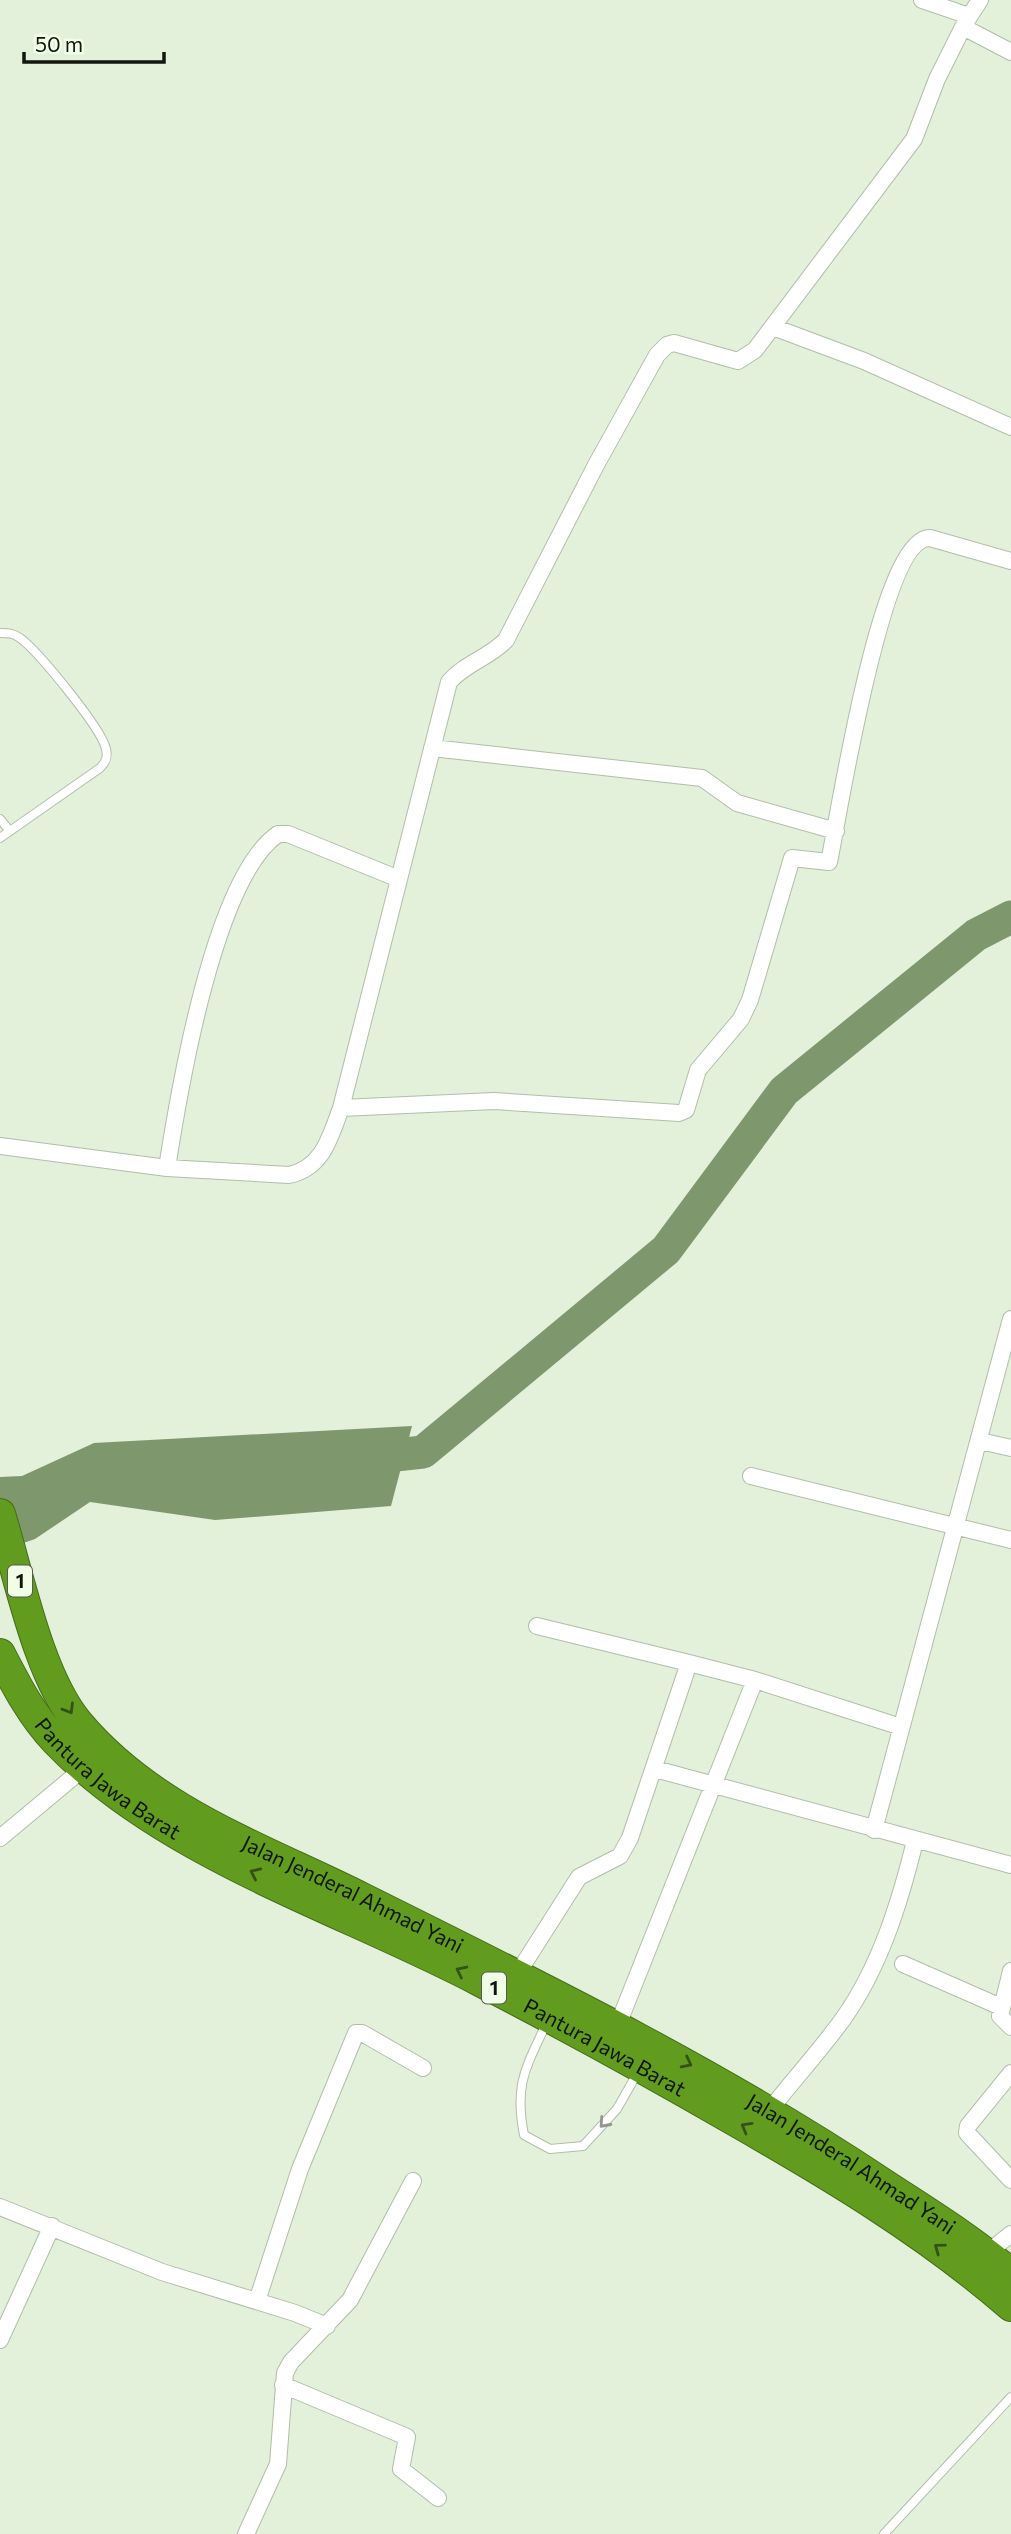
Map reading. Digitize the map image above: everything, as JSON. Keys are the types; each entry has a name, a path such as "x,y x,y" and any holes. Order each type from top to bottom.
{"highway":[{"name":"Jalan Jenderal Ahmad Yani","path":"0,1514 53,1681 77,1721 151,1790 216,1830 364,1898 516,1976 554,2008 617,2027 646,2056 769,2111 978,2262 1011,2274"},
{"name":"Pantura Jawa Barat","path":"0,1654 29,1706 54,1740 84,1768 143,1812 220,1857 433,1957 554,2008 646,2056 807,2162 895,2216 978,2262 1011,2306"}],"street":[{"path":"922,0 966,22 1011,51"},
{"path":"0,1146 167,1168 289,1175 302,1172 325,1150 341,1108 449,682 467,663 498,649 506,640 596,465 657,355 667,345 674,343 738,360 755,350 773,327 914,139 937,79 979,0"},
{"path":"773,327 863,361 1011,427"},
{"path":"341,1108 494,1101 684,1112 698,1070 741,1019 750,1000 792,858 828,863 880,618 900,569 914,545 921,539 930,538 1011,561"},
{"path":"432,748 702,778 737,803 836,831"},
{"path":"167,1168 196,1020 221,931 232,898 260,851 278,834 288,834 400,879"},
{"path":"874,1830 980,1441 1003,1381 1011,1319"},
{"path":"980,1441 1011,1448"},
{"path":"751,1476 1011,1540"},
{"path":"537,1626 755,1680 901,1727"},
{"path":"516,1976 579,1877 620,1856 631,1838 689,1664"},
{"path":"617,2027 677,1869 714,1787 755,1680"},
{"path":"0,1838 84,1768"},
{"path":"655,1769 1011,1865"},
{"path":"769,2111 844,2017 862,1984 892,1922 915,1841"},
{"path":"903,1964 1001,2007"},
{"path":"1011,1971 1001,2007 1001,2020 1011,2026"},
{"path":"257,2301 300,2169 356,2034 362,2033 423,2068"},
{"path":"1011,2073 968,2126 967,2133 1011,2180"},
{"path":"246,2534 278,2464 283,2385 291,2362 350,2300 414,2181"},
{"path":"0,2207 162,2272 327,2326"},
{"path":"0,2340 52,2226"},
{"path":"978,2262 1011,2234"},
{"path":"283,2385 407,2437 401,2469 438,2498"}],"lane":[{"path":"0,633 9,633 32,648 98,732 107,751 104,764 100,768 0,838"},
{"path":"0,820 9,830"},
{"path":"554,2008 524,2072 518,2103 524,2135 550,2149 583,2146 617,2109 646,2056"},
{"path":"884,2534 1011,2397"}],"shaded area":[{"path":"412,1426 391,1506 215,1520 90,1502 35,1539 0,1551 0,1477 22,1476 94,1443"}],"waterway":[{"path":"359,1459 423,1452 666,1250 784,1091 976,935 1011,917"}]}
